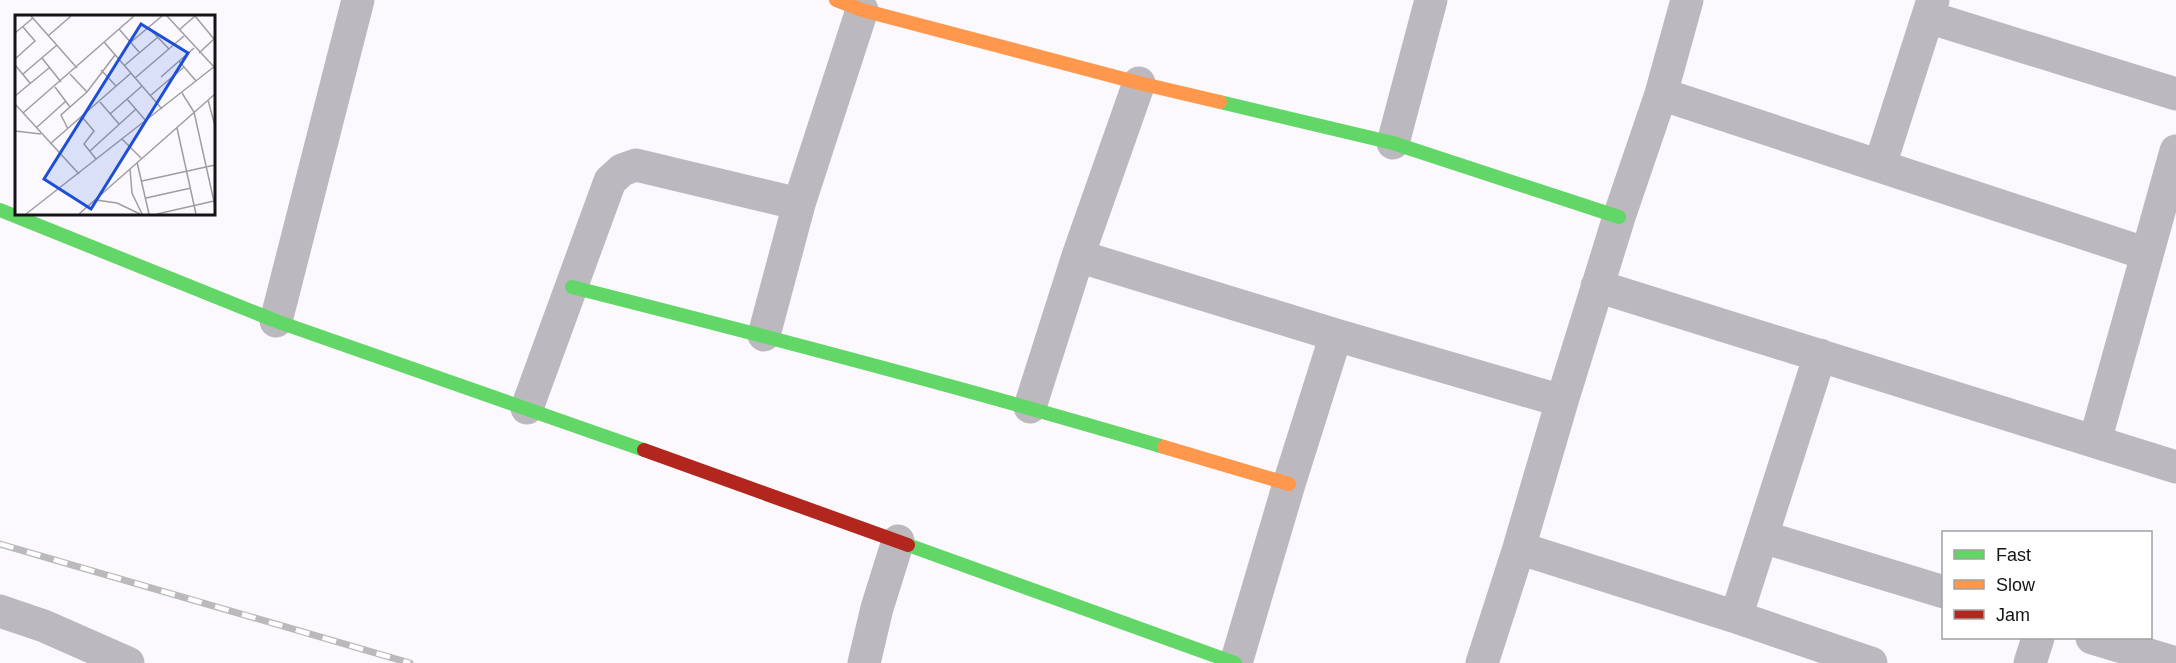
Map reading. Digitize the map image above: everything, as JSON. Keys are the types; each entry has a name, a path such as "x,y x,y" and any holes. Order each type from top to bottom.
{"street":[{"path":"276,321 358,0"},
{"path":"1393,143 1431,0"},
{"path":"1482,663 1519,548 1597,286 1661,94 1687,0"},
{"path":"764,335 849,5 1139,83 1393,143 1619,217"},
{"path":"1880,165 1930,9 2176,94"},
{"path":"1030,407 1078,256 1139,83"},
{"path":"1661,94 2147,254"},
{"path":"2095,441 2176,151"},
{"path":"527,408 610,181 622,170 636,165 799,204"},
{"path":"0,210 276,321 527,408 1236,663 1336,335"},
{"path":"1078,256 1562,401"},
{"path":"1597,286 2176,467"},
{"path":"572,287 764,335 1030,407 1289,484"},
{"path":"1736,617 1820,356"},
{"path":"1763,537 1942,591"},
{"path":"864,663 877,608 898,542"},
{"path":"1519,548 1736,617 1871,663"},
{"path":"0,611 44,626 120,661"},
{"path":"2030,663 2038,639"},
{"path":"2095,639 2176,663"}],"railway":[{"path":"0,544 410,663"}],"traffic: fast":[{"path":"1220,102 1393,143 1619,217"},
{"path":"0,210 276,321 644,450"},
{"path":"572,287 869,364 1164,447"},
{"path":"908,545 1235,663"}],"traffic: slow":[{"path":"836,0 862,10 1220,102"},
{"path":"1164,447 1289,484"}],"traffic: jam":[{"path":"644,450 908,545"}]}
